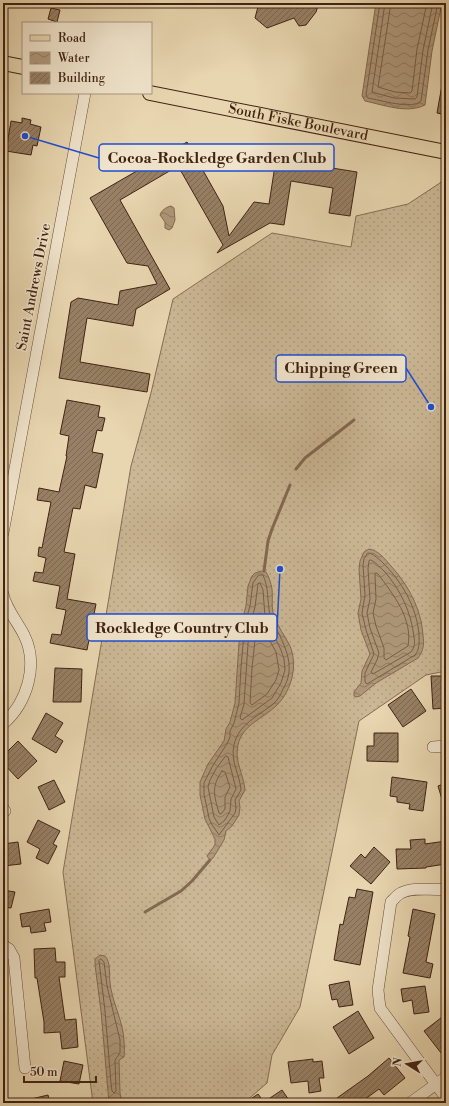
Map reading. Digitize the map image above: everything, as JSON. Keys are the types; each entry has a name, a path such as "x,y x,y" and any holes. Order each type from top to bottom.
{"main road":[{"path":"3,63 22,67"},
{"name":"South Fiske Boulevard","path":"152,93 446,152"}],"street":[{"name":"Saint Andrews Drive","path":"3,534 85,94"},
{"path":"3,594 4,601 25,637 29,649 30,659 30,672 23,699 13,714 3,724"},
{"path":"433,748 446,746"},
{"path":"446,889 441,890 422,888 401,893 391,902 378,990 380,1008 446,1098"},
{"path":"3,945 9,949 14,958 24,1068"},
{"path":"410,1103 446,1077"}],"shaded area":[{"path":"446,179 446,671 426,675 359,721 300,1007 272,1055 267,1083 244,1103 93,1103 63,872 131,466 151,393 173,299 272,233 351,247 356,216 408,204"}],"water":[{"path":"376,3 442,3 432,51 425,105 411,109 395,108 365,101 362,96"},
{"path":"171,206 174,208 175,220 172,228 169,230 165,228 165,222 160,215 164,209"},
{"path":"369,549 375,551 384,558 408,589 420,616 423,644 418,658 376,683 360,696 356,697 354,696 354,692 361,683 362,671 370,654 361,630 358,613 361,599 359,569 360,561 364,552"},
{"path":"261,571 266,572 269,578 272,589 273,613 277,624 290,646 293,661 292,677 290,685 277,705 254,722 240,738 237,757 245,790 239,801 239,815 232,826 226,831 224,840 213,858 210,860 207,856 215,845 215,839 205,819 200,795 200,782 208,764 224,741 226,729 230,722 235,703 240,628 246,606 248,586 252,576"},
{"path":"100,955 105,956 108,961 111,989 123,1032 124,1057 119,1060 120,1093 122,1103 109,1103 101,1011 95,965 95,959"}],"building":[{"path":"259,3 319,3 316,12 306,25 299,26 294,18 267,28 255,18"},
{"path":"51,8 60,10 57,22 48,19"},
{"path":"442,85 446,86 446,115 437,113"},
{"path":"22,118 31,120 30,124 41,127 37,146 33,145 31,155 6,151 11,121 22,123"},
{"path":"187,142 223,206 229,236 254,202 269,204 276,159 357,172 350,216 329,213 333,188 291,181 284,225 270,223 217,253 223,245 178,166 120,200 170,289 136,309 133,326 87,318 80,362 150,374 147,392 59,378 71,302 78,298 118,305 120,291 157,284 148,266 127,263 90,198"},
{"path":"67,400 100,406 98,417 105,418 102,431 97,430 92,452 103,454 96,488 85,485 80,509 73,508 64,552 75,554 67,599 96,604 87,650 50,643 52,634 61,635 66,610 56,608 60,586 33,581 35,572 43,573 46,558 38,556 39,547 42,548 51,502 37,500 39,488 59,492 67,456 69,436 60,434"},
{"path":"55,668 82,669 81,702 53,702"},
{"path":"431,676 445,676 446,708 433,709"},
{"path":"411,689 426,711 403,727 388,705"},
{"path":"46,713 63,723 55,736 63,741 56,753 32,739"},
{"path":"374,733 398,733 398,762 367,761 367,746 374,746"},
{"path":"18,741 37,761 18,779 3,763 3,756"},
{"path":"392,777 427,782 423,811 409,809 410,804 397,802 397,797 390,796"},
{"path":"54,780 65,802 49,810 38,787"},
{"path":"446,783 446,806 444,806 438,786"},
{"path":"38,820 60,831 53,844 57,846 48,864 36,858 40,849 27,842"},
{"path":"425,839 425,844 446,841 446,864 426,868 397,869 396,849 411,849 410,840"},
{"path":"18,842 21,864 3,866 3,844"},
{"path":"374,847 390,862 371,884 350,866 361,854 365,858"},
{"path":"357,889 373,892 360,965 334,960 340,924 343,925 349,897 355,898"},
{"path":"3,890 15,892 11,908 3,907"},
{"path":"49,909 51,922 44,923 46,931 31,933 30,926 22,927 20,914"},
{"path":"413,909 435,914 426,962 433,964 430,978 403,973 410,937 408,936"},
{"path":"55,948 56,962 65,962 65,977 59,977 65,1020 76,1019 78,1047 62,1049 60,1032 44,1033 44,1022 37,978 35,978 34,949"},
{"path":"349,981 353,1005 339,1007 337,999 332,1000 329,985"},
{"path":"425,986 429,1012 414,1014 412,1000 403,1002 401,989"},
{"path":"358,1011 374,1038 349,1054 333,1027"},
{"path":"446,1014 446,1049 441,1053 424,1031"},
{"path":"389,1058 405,1078 384,1095 379,1089 360,1103 330,1103 368,1076"},
{"path":"313,1059 313,1062 322,1061 324,1078 319,1078 321,1091 309,1093 308,1081 291,1083 288,1062"},
{"path":"64,1061 83,1065 79,1084 60,1081"},
{"path":"282,1090 291,1103 245,1103 258,1094 264,1102"},
{"path":"48,1095 50,1103 28,1103 27,1100"}],"waterway":[{"path":"296,469 305,458 354,420"},
{"path":"264,571 268,541 290,485"},
{"path":"145,912 181,891 192,881 210,860"}],"place":[{"name":"Cocoa-Rockledge Garden Club","path":"25,136"},
{"name":"Chipping Green","path":"431,407"},
{"name":"Rockledge Country Club","path":"280,569"}]}
